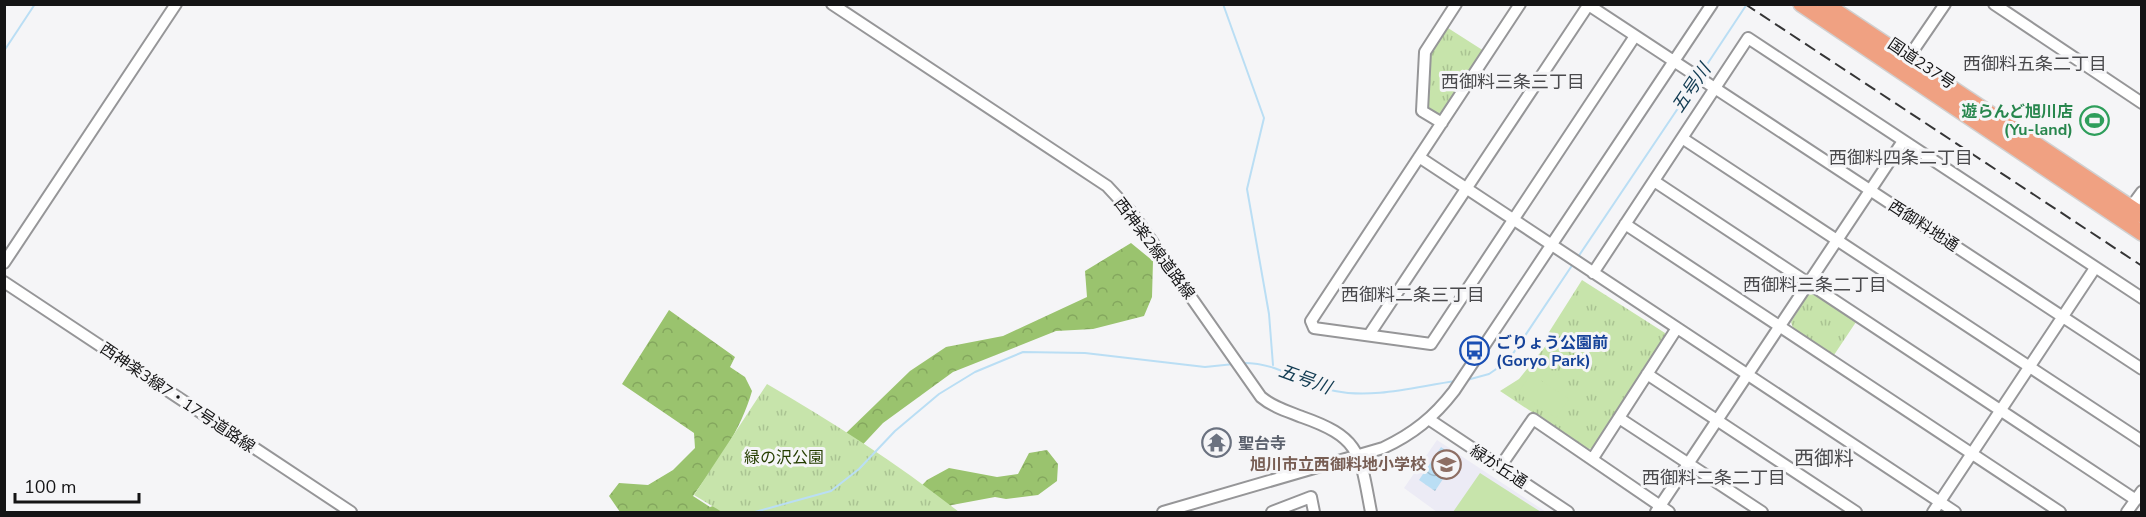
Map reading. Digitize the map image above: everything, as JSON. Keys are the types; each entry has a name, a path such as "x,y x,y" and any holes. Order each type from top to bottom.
{"highway":[{"name":"国道237号","path":"1801,4 1904,64 2132,215 2142,233"},
{"name":"国道237号","path":"1825,4 1904,64"}],"street":[{"path":"4,263 176,4"},
{"name":"西神楽2線道路線","path":"832,4 1107,186 1132,213 1244,373 1271,406 1339,432 1360,455"},
{"path":"1442,123 1422,111 1425,52 1456,4"},
{"path":"1520,4 1311,321 1314,327 1431,344 1635,36"},
{"path":"1163,513 1360,455 1403,438 1430,420 1454,391 1712,4"},
{"path":"1904,64 1945,4"},
{"path":"1994,4 2142,103"},
{"path":"1369,335 1588,5 1674,60"},
{"path":"1588,269 1625,224 1682,138 1711,85 1748,39 2142,298"},
{"name":"西御料地通","path":"1674,60 2142,369"},
{"path":"1682,138 2142,441"},
{"path":"1500,467 1533,419 1593,458 1662,510 1688,464 1903,141"},
{"path":"1419,158 1955,513"},
{"path":"1654,181 2000,410 2139,496 2127,513"},
{"path":"2132,215 2142,192"},
{"path":"1625,224 2060,513"},
{"path":"1933,513 2095,267"},
{"name":"西神楽3線7・17号道路線","path":"4,282 351,513"},
{"path":"1593,458 1677,328"},
{"path":"1647,374 1856,513"},
{"path":"1619,418 1762,513"},
{"name":"緑が丘通","path":"1430,420 1568,513"},
{"path":"1360,455 1371,513"},
{"path":"1272,513 1311,497 1314,513"}],"shaded area":[{"name":"旭川市立西御料地小学校","path":"1437,440 1546,512 1437,512 1404,488"}],"green space":[{"path":"1448,28 1484,51 1443,113 1438,113 1429,108 1426,103 1431,52"},
{"path":"1131,243 1153,261 1152,297 1144,316 1093,329 1056,331 953,372 883,423 840,469 844,435 910,371 946,347 1003,336 1087,297 1085,271"},
{"path":"1582,280 1665,333 1665,340 1595,448 1588,449 1500,391 1519,379 1548,343 1544,340"},
{"path":"1814,294 1856,322 1834,355 1793,328 1791,322 1808,295"},
{"path":"669,310 735,357 730,367 745,377 752,391 735,433 693,496 710,507 761,490 746,512 620,512 609,496 619,483 648,485 673,470 695,448 694,433 622,384"},
{"path":"1531,374 1569,399 1556,418 1518,393"},
{"name":"緑の沢公園","path":"767,384 913,477 959,512 722,512 694,495"},
{"path":"1047,450 1058,464 1057,481 1038,495 1006,499 995,497 952,505 937,512 891,512 905,503 927,480 949,468 997,477 1018,474 1029,453"},
{"path":"1480,473 1541,512 1453,512"}],"water":[{"path":"1441,447 1457,458 1435,491 1419,480"}],"waterway":[{"path":"4,51 35,4"},
{"path":"1223,4 1264,118 1247,189 1269,314 1273,365"},
{"name":"五号川","path":"1700,75 1747,4"},
{"name":"五号川","path":"1578,257 1697,80"},
{"name":"五号川","path":"1467,380 1489,374 1508,361 1573,264"},
{"name":"五号川","path":"755,512 831,491 859,469 895,431 939,394 975,372 1023,352 1085,353 1205,367 1234,364"},
{"name":"五号川","path":"1243,363 1280,370 1323,388 1350,393 1380,393 1456,381"}],"railway":[{"path":"1745,4 2142,266"}],"place":[{"name":"遊らんど旭川店 (Yu-land)","path":"2094,120"},
{"name":"ごりょう公園前 (Goryo Park)","path":"1475,351"},
{"name":"聖台寺","path":"1217,443"},
{"name":"旭川市立西御料地小学校","path":"1447,464"}],"district":[{"name":"西御料五条二丁目","path":"2035,64"},
{"name":"西御料三条三丁目","path":"1513,82"},
{"name":"西御料四条二丁目","path":"1901,158"},
{"name":"西御料三条二丁目","path":"1815,285"},
{"name":"西御料二条三丁目","path":"1413,295"},
{"name":"西御料","path":"1824,458"},
{"name":"西御料二条二丁目","path":"1714,478"}]}
